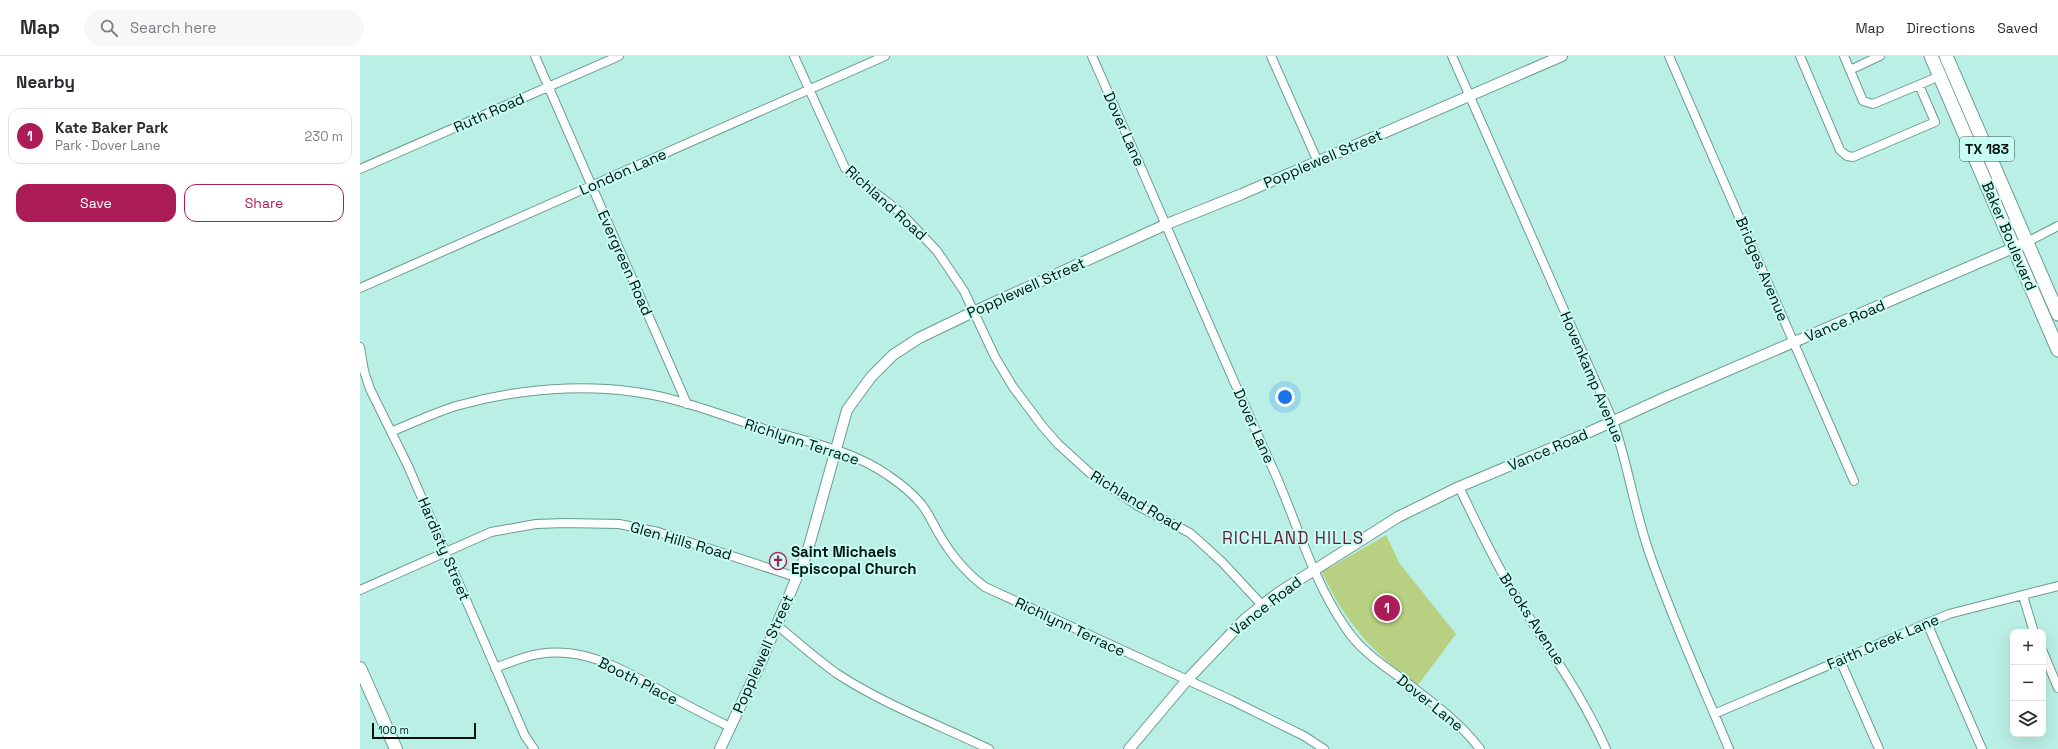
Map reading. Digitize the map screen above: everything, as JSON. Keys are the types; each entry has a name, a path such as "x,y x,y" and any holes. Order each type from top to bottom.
{"main road":[{"name":"Baker Boulevard","path":"1931,56 2058,350"},
{"name":"Baker Boulevard","path":"1946,56 2058,314"},
{"path":"360,668 396,749"}],"street":[{"name":"Evergreen Road","path":"535,56 687,404"},
{"name":"Ruth Road","path":"360,169 619,56"},
{"name":"Richland Road","path":"794,56 845,168 900,212 925,237 955,276 995,357 1012,387 1042,427 1091,474 1138,506 1190,533 1222,562 1262,605"},
{"name":"London Lane","path":"360,288 885,56"},
{"name":"Dover Lane","path":"1092,56 1167,224 1224,360 1275,474 1314,570 1337,614 1356,641 1384,666 1451,718 1480,749"},
{"path":"1271,56 1318,162"},
{"name":"Hovenkamp Avenue","path":"1452,56 1613,421 1622,447 1634,505 1649,553 1729,749"},
{"name":"Popplewell Street","path":"720,749 777,625 796,577 815,526 847,410 871,377 893,355 919,338 1167,224 1318,162 1469,95 1562,56"},
{"name":"Bridges Avenue","path":"1669,56 1854,481"},
{"path":"1800,56 1840,150 1847,156 1853,157 1935,122 1918,85"},
{"path":"1844,56 1863,101 1873,104 1940,76"},
{"path":"1850,70 1880,56"},
{"path":"2027,242 2058,226"},
{"name":"Vance Road","path":"1129,749 1187,680 1229,634 1262,605 1398,517 1459,487 1794,344 2027,242"},
{"name":"Hardisty Street","path":"360,348 364,371 408,466 525,736 534,749"},
{"name":"Richlynn Terrace","path":"391,432 456,407 515,394 600,388 650,394 836,450 863,461 889,475 913,495 928,514 954,558 968,573 985,587 1298,733 1324,749"},
{"name":"Brooks Avenue","path":"1459,487 1495,560 1512,590 1578,692 1606,749"},
{"name":"Glen Hills Road","path":"360,590 445,551 491,532 506,528 543,524 603,523 658,532 710,547 796,577"},
{"name":"Faith Creek Lane","path":"1714,714 1948,614 2058,586"},
{"path":"2022,596 2033,629"},
{"path":"1927,623 1982,749"},
{"path":"777,625 820,662 838,674 883,698 989,749"},
{"name":"Booth Place","path":"495,668 538,654 576,654 597,658 619,667 692,708 730,727"},
{"path":"2046,659 2058,688"},
{"path":"1840,660 1879,749"}],"green space":[{"path":"1386,535 1400,564 1456,634 1418,685 1387,661 1361,635 1339,605 1321,570 1329,566 1331,567"}],"place":[{"name":"Saint Michaels Episcopal Church","path":"778,561"},
{"name":"Kate Baker Park","path":"1387,608"}],"district":[{"name":"RICHLAND HILLS","path":"1293,538"}]}
